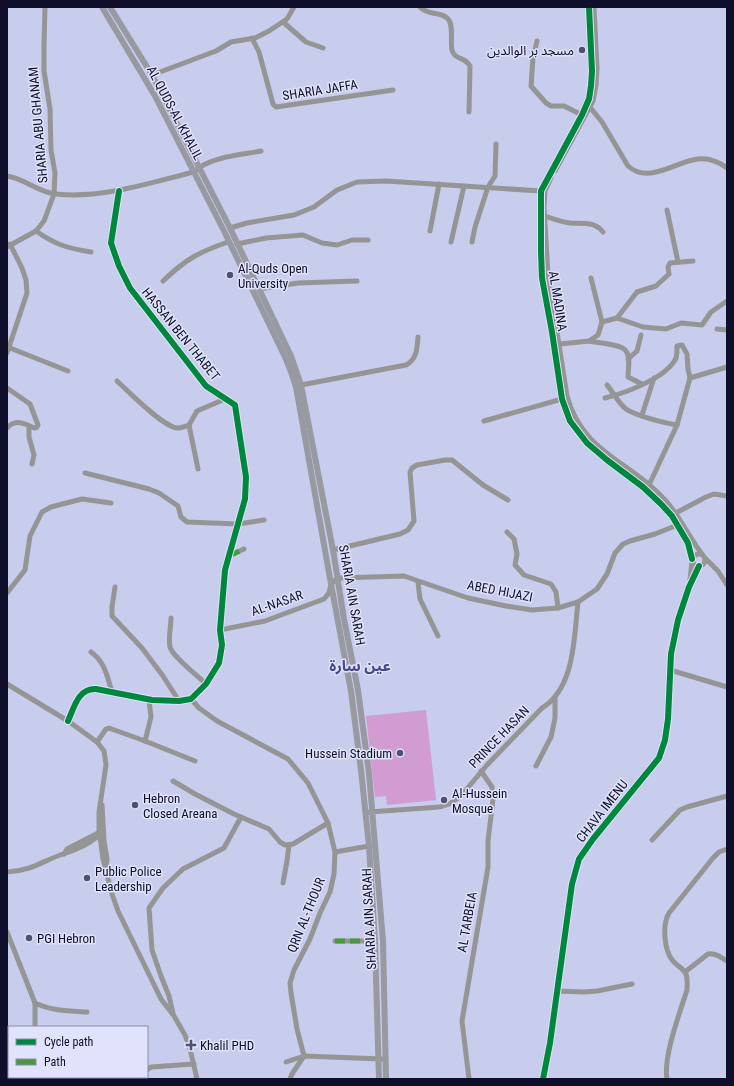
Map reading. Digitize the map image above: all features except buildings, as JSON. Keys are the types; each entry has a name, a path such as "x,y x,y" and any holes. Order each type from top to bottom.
{"main road":[{"name":"AL QUDS-AL KHALIL","path":"102,7 154,96 224,231"},
{"name":"AL QUDS-AL KHALIL","path":"110,7 152,75 230,228"},
{"name":"SHARIA AIN SARAH","path":"230,228 291,356 301,385 358,690 373,811 383,941 382,1059 380,1079"},
{"name":"SHARIA AIN SARAH","path":"224,231 285,357 294,379 299,402 351,691 366,812 382,1059 386,1079"}],"street":[{"name":"SHARIA ABU GHANAM","path":"36,231 44,221 54,194 55,173 51,150 50,106 44,71 46,7"},
{"path":"152,75 216,51 231,42 252,38 269,31 283,22 291,14 294,7"},
{"path":"420,7 427,12 444,15 450,21 452,52 457,57 466,60 470,66 469,112"},
{"name":"AL MADINA","path":"589,7 592,71 588,105 548,185 545,196 548,274 567,396 570,408 579,426 601,449 650,485 666,501 673,514 703,556 718,571 727,585"},
{"name":"AL MADINA","path":"594,7 597,68 593,101 588,105 582,115 541,191 542,278 562,399 570,421 587,443 607,460 643,486 673,514"},
{"path":"283,22 306,42 323,48"},
{"name":"SHARIA JAFFA","path":"252,38 259,52 273,104 276,107 393,90"},
{"path":"537,41 533,58 531,86 546,103 551,106 564,106 582,115"},
{"path":"588,105 602,122 628,166 633,171 646,174 697,159 707,159 726,167"},
{"path":"472,242 488,187 495,176 496,144"},
{"path":"7,176 54,194 91,194 118,191 194,172 199,167 209,162 261,151"},
{"path":"230,228 247,222 294,215 314,207 337,190 357,182 386,181 541,191"},
{"path":"430,231 438,184"},
{"path":"451,242 464,186"},
{"name":"HASSAN BEN THABET","path":"118,191 111,243 121,271 130,288 206,386 234,405 246,477 245,500 225,570 220,630 222,645 219,663 206,684 191,699"},
{"path":"667,210 678,262"},
{"path":"545,216 570,223 591,224 600,228 603,232"},
{"path":"7,353 10,348 27,293 26,280 22,268 9,246 36,231 50,241 62,246 91,252"},
{"path":"237,244 266,238 303,235 334,245 352,240 368,240"},
{"path":"163,281 186,261 203,251 228,242"},
{"path":"617,318 637,292 656,286 669,274 668,267 670,263 693,261"},
{"path":"589,341 598,335 602,322 591,278"},
{"path":"259,290 298,283 357,280"},
{"path":"602,322 617,318 643,327 666,329 681,323 702,325 711,312 727,301"},
{"path":"718,329 727,330"},
{"path":"628,358 637,351 641,335"},
{"path":"301,385 406,365 415,356 418,337"},
{"path":"560,344 589,341 620,346 626,351 628,358 628,377 642,384"},
{"path":"605,398 615,396 642,384 670,367 677,357 677,346 682,345 687,354 690,378 677,425 650,485"},
{"path":"10,348 68,371"},
{"path":"690,378 727,366"},
{"path":"642,415 654,378"},
{"path":"117,381 168,425 178,428 189,425"},
{"path":"607,385 626,409 661,422 677,425"},
{"path":"7,388 30,404 38,425 36,428 15,422 7,428"},
{"path":"198,469 189,425 196,411 225,399"},
{"path":"484,421 562,399"},
{"path":"29,426 29,437 34,455 32,464"},
{"path":"333,550 400,534 408,530 414,521 410,472 412,468 417,465 452,460 483,485 508,500"},
{"path":"85,473 159,493 178,506 182,517 187,522 238,524 264,520"},
{"path":"673,514 714,494 727,496"},
{"path":"7,593 26,570 30,536 42,512 51,507 82,500 111,503"},
{"name":"AL MADINA","path":"680,524 688,543 692,560"},
{"name":"ABED HIJAZI","path":"338,578 404,576 468,598 506,606 532,610 558,608 578,602 592,593 607,574 615,553 623,544 680,524"},
{"path":"507,532 514,539 516,554 515,566 524,575 551,584 556,592 558,608"},
{"path":"230,553 233,554 244,549"},
{"path":"696,554 703,556 705,562 701,566 689,587 692,560 696,554"},
{"path":"692,560 694,565 718,571"},
{"path":"331,584 338,578"},
{"path":"418,582 420,599 438,636"},
{"name":"AL-NASAR","path":"220,630 265,621 324,599 329,593 331,584"},
{"path":"115,587 112,616 142,648 179,701"},
{"name":"CHAVA IMENU","path":"543,1079 572,884 579,859 593,839 659,758 666,733 671,654 678,620 689,587"},
{"name":"PRINCE HASAN","path":"366,812 440,806 449,804 460,797 481,771 542,708 555,698 566,680 571,664 578,602"},
{"path":"171,618 171,650 206,684"},
{"path":"91,652 97,656 104,665 112,692"},
{"path":"670,670 727,687"},
{"path":"7,684 68,721 102,746 106,757 101,801 101,833 107,859 106,869 112,894 118,911 161,999 174,1016 185,1035 197,1079"},
{"path":"68,721 81,694 85,691 94,689 149,700 179,701 191,699"},
{"path":"536,766 551,737 555,718 555,698"},
{"name":"QRN AL-THOUR","path":"191,699 199,708 217,721 288,759 308,783 328,823 335,852 334,874 330,892 294,970 290,983 297,1030 304,1056"},
{"path":"145,741 151,717 149,700"},
{"path":"97,742 102,733 109,728 195,761"},
{"name":"AL TARBEIA","path":"469,1079 462,1022 488,867 488,841 493,799 492,787 481,771"},
{"path":"173,781 195,794 269,829 281,843 289,845 305,838 328,823"},
{"path":"652,840 680,810 727,796"},
{"path":"174,1016 169,996 152,950 149,908 163,888 183,869 224,848 242,817"},
{"path":"7,872 20,871 37,866 64,854 70,853 101,833"},
{"path":"283,883 289,845"},
{"path":"335,852 369,846"},
{"path":"667,1079 666,1075 669,1051 686,990 687,976 686,972 674,963 669,955 664,928 665,920 713,858 719,852 727,849"},
{"path":"7,932 35,1003 35,1026"},
{"path":"335,941 375,941"},
{"path":"686,972 708,954 716,955 727,961"},
{"path":"557,990 591,992 632,984"},
{"path":"35,1003 45,1008 56,1010 87,1012"},
{"path":"286,1062 304,1056 382,1059"},
{"path":"290,1079 304,1056"},
{"path":"148,1069 151,1067 194,1064"}],"shaded area":[{"name":"Hussein Stadium","path":"426,710 436,800 387,805 386,796 375,797 366,716"}],"marked path":[{"path":"230,553 233,554 244,549"},
{"path":"335,941 375,941"}],"cycle path":[{"path":"589,7 592,71 589,99 541,191 542,278 562,399 570,421 587,443 643,487 672,516 688,543 692,559"},
{"path":"68,721 81,695 90,690 96,689 152,700 179,701 191,699 206,684 219,663 222,645 220,630 225,570 245,499 246,477 235,405 206,386 130,288 119,266 111,243 119,191"},
{"path":"543,1079 550,1043 572,884 579,859 593,839 659,758 665,740 668,719 671,654 678,620 689,587 699,566"}],"place":[{"name":"مسجد بر الوالدين","path":"582,50"},
{"name":"Al-Quds Open University","path":"230,275"},
{"name":"Hussein Stadium","path":"400,753"},
{"name":"Al-Hussein Mosque","path":"444,800"},
{"name":"Hebron Closed Areana","path":"135,805"},
{"name":"Public Police Leadership","path":"87,878"},
{"name":"PGI Hebron","path":"29,938"},
{"name":"Khalil PHD","path":"191,1045"}],"district":[{"name":"عين سارة","path":"360,666"}]}
